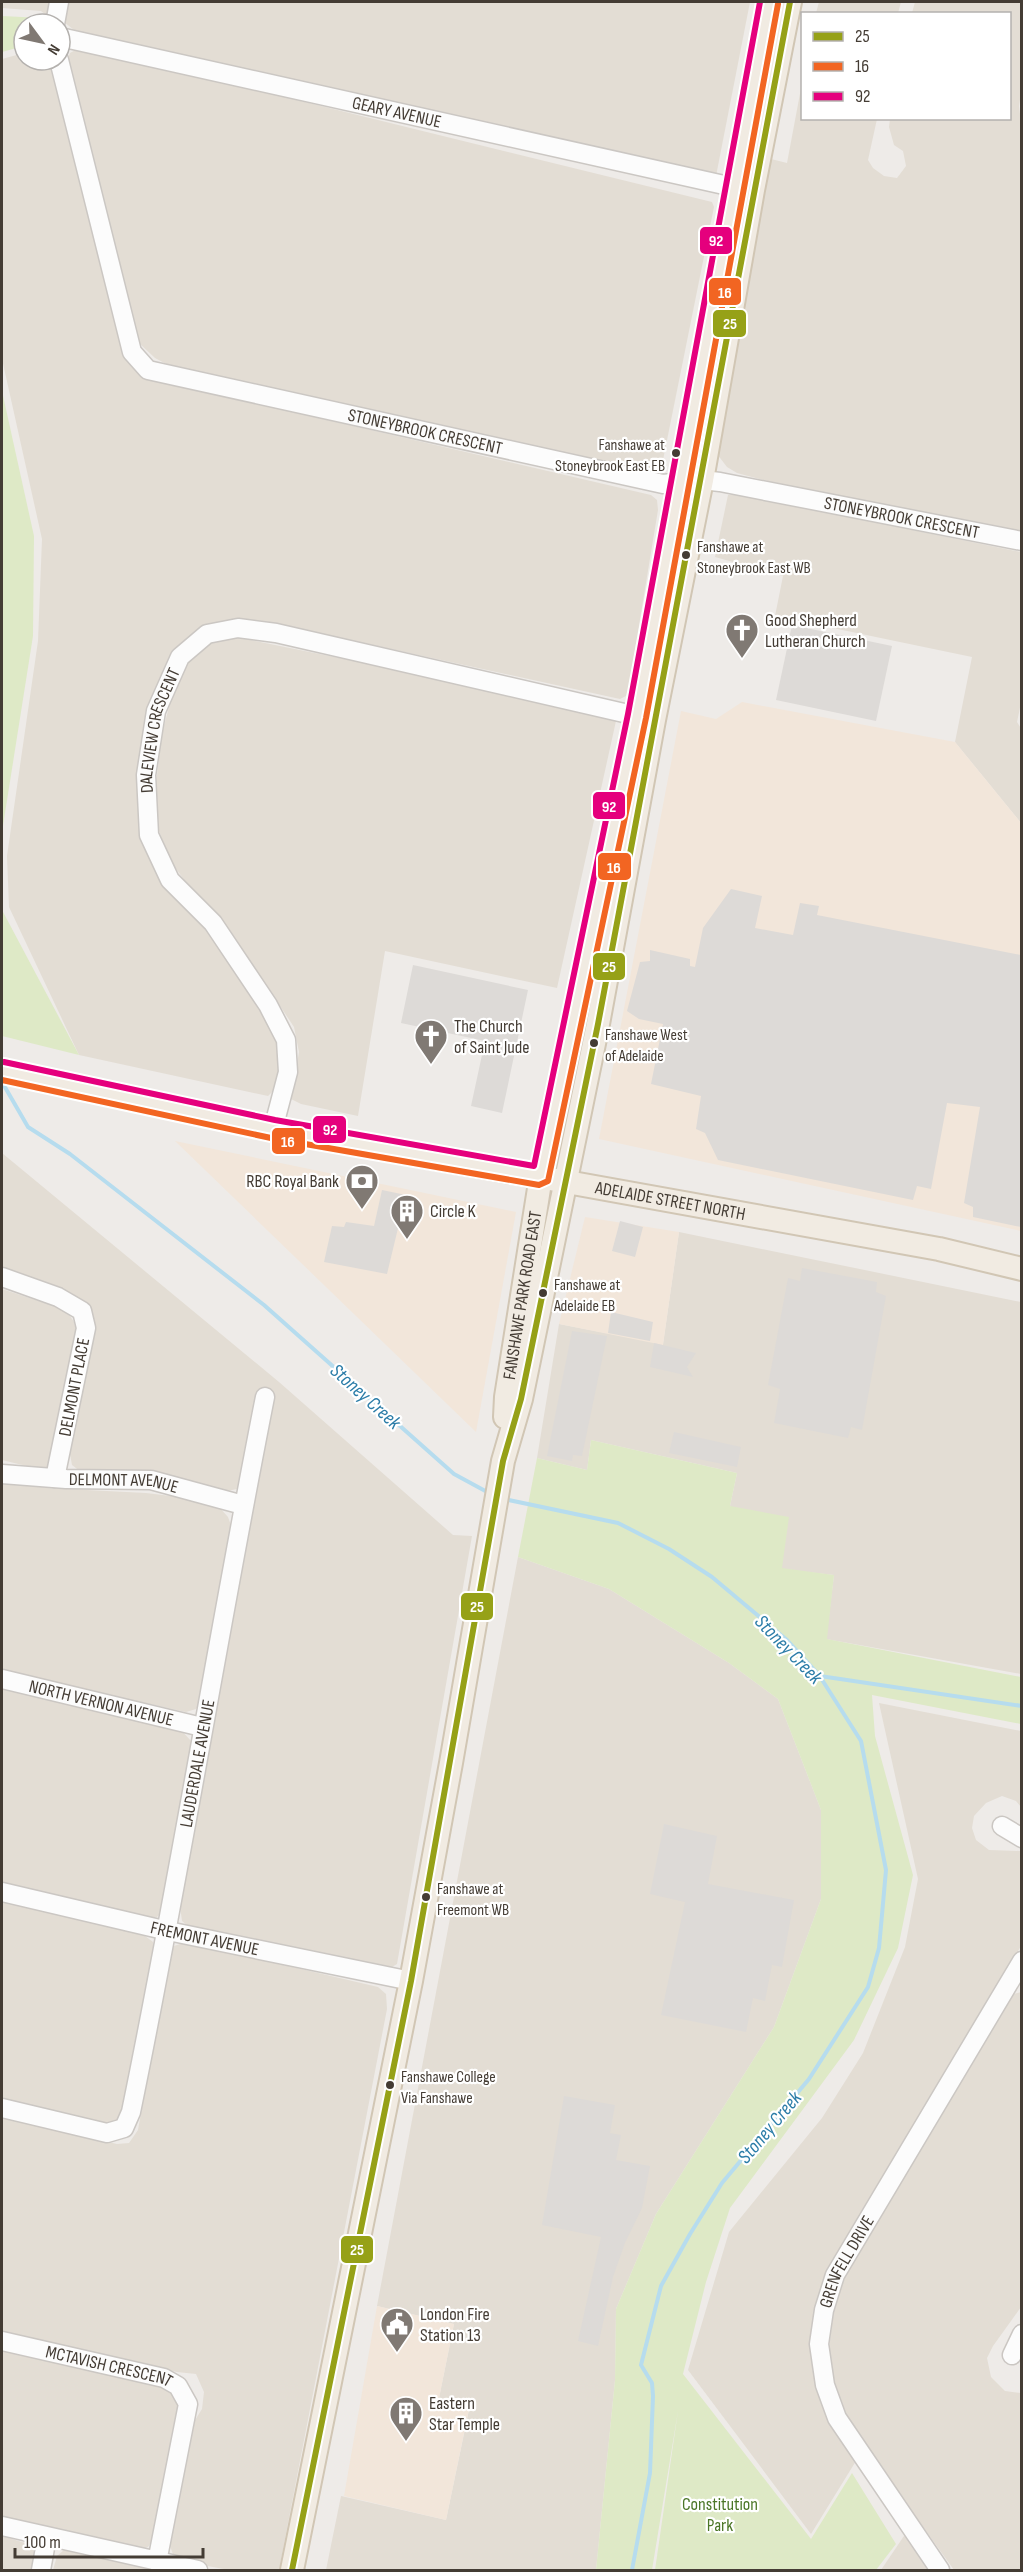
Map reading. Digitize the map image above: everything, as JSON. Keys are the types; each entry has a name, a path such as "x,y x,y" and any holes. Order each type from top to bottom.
{"main road":[{"name":"FANSHAWE PARK ROAD EAST","path":"503,1461 521,1399 598,1024 652,731 691,482 733,187 769,2"},
{"name":"FANSHAWE PARK ROAD EAST","path":"292,2571 411,1981 491,1537 503,1461 506,1396 541,1176 637,716 691,482 753,190 790,2"},
{"name":"ADELAIDE STREET NORTH","path":"2,1071 273,1129 939,1249 1022,1269"}],"street":[{"name":"GEARY AVENUE","path":"72,40 733,187"},
{"name":"STONEYBROOK CRESCENT","path":"62,72 132,352 148,370 663,484 691,482 1022,541"},
{"name":"DALEVIEW CRESCENT","path":"273,1129 288,1072 286,1040 268,1005 213,923 171,880 149,835 146,775 156,711 180,657 207,634 238,628 257,630 637,716"},
{"name":"DELMONT PLACE","path":"2,1277 58,1297 82,1311 86,1328 55,1478"},
{"name":"LAUDERDALE AVENUE","path":"2,2108 107,2133 124,2128 131,2112 168,1931 202,1727 264,1398"},
{"name":"DELMONT AVENUE","path":"2,1474 55,1478 151,1480 243,1505"},
{"name":"NORTH VERNON AVENUE","path":"2,1679 202,1727"},
{"path":"1002,1826 1022,1839"},
{"name":"FREMONT AVENUE","path":"2,1892 168,1931 411,1981"},
{"name":"GRENFELL DRIVE","path":"940,2571 837,2418 825,2385 819,2344 824,2310 835,2275 1020,1968"},
{"path":"1012,2355 1022,2334"},
{"name":"MCTAVISH CRESCENT","path":"2,2341 164,2378 178,2386 188,2404 157,2562"},
{"path":"2,2526 198,2571"},
{"path":"41,2571 47,2537"}],"shaded area":[{"path":"2,2 51,2 50,12 2,8"},
{"path":"67,2 750,2 716,176 74,30 72,28 72,12 66,12"},
{"path":"819,2 901,2 898,12 816,12"},
{"path":"915,2 1021,2 1022,87 1019,106 1022,130 1021,534 790,487 737,473 727,467 717,454 771,159 787,163 801,88 801,120 877,120 868,160 873,168 884,176 897,178 906,166 903,151 894,145 889,127 890,120 1011,120 1011,12 912,12"},
{"path":"81,47 712,202 714,207 662,465 651,471 172,367 155,358 139,343 68,72 72,72 72,52"},
{"path":"12,56 12,72 52,72 119,336 151,379 651,495 657,500 658,510 629,686 626,696 620,699 263,621 240,620 213,625 189,636 170,660 144,840 155,869 209,931 279,1036 282,1051 274,1090 268,1096 79,1055 9,907 7,856 38,641 42,539 2,359 2,59"},
{"path":"736,494 1021,552 1022,698 1017,722 1022,730 1021,823 955,742 972,657 775,616 783,576 715,557 728,495"},
{"path":"792,625 892,646 876,721 776,700"},
{"path":"236,637 522,695 616,721 557,988 385,951 358,1116 301,1104 291,1099 299,1052 294,1027 229,929 188,885 171,862 159,831 155,792 162,733 175,685 185,664 201,648 219,639"},
{"path":"742,702 955,742 1021,823 1021,1231 599,1139 681,711 716,719"},
{"path":"731,889 762,896 755,928 793,935 800,903 819,906 817,915 1021,955 1021,1227 973,1217 973,1207 964,1203 980,1107 947,1103 931,1189 917,1186 913,1200 718,1160 705,1133 696,1129 701,1096 651,1084 663,1024 639,1019 627,1011 640,962 650,961 650,950 690,959 690,966 695,967 703,928"},
{"path":"413,965 528,990 502,1113 471,1106 485,1041 401,1023"},
{"path":"175,1141 516,1212 476,1432"},
{"path":"2,1153 279,1382 453,1535 472,1536 397,1964 387,1970 188,1926 182,1921 180,1906 274,1394 257,1391 242,1483 237,1489 227,1491 149,1473 81,1472 72,1465 70,1454 94,1325 87,1304 73,1295 2,1269"},
{"path":"382,1190 406,1195 387,1274 324,1262 332,1226 344,1227 346,1222 374,1226"},
{"path":"585,1217 679,1232 663,1345 559,1324"},
{"path":"620,1221 643,1227 635,1257 612,1251"},
{"path":"679,1232 1021,1302 1021,1674 826,1639 834,1575 781,1569 730,1506 737,1473 591,1440 587,1470 537,1458 559,1324 663,1344"},
{"path":"802,1268 877,1282 876,1292 886,1296 862,1430 851,1427 848,1438 774,1423 780,1389 768,1385 788,1278 800,1281"},
{"path":"2,1289 66,1310 74,1322 77,1336 49,1467 39,1469 2,1460"},
{"path":"611,1312 653,1322 650,1341 608,1333"},
{"path":"572,1331 607,1336 582,1456 573,1455 572,1461 547,1456"},
{"path":"654,1343 696,1353 687,1367 693,1377 650,1367"},
{"path":"674,1432 741,1447 737,1467 669,1453"},
{"path":"2,1478 47,1488 146,1493 187,1498 218,1506 228,1517 233,1531 203,1699 196,1709 186,1712 2,1671"},
{"path":"518,1557 609,1589 729,1663 778,1699 821,1810 821,1899 774,2027 656,2214 616,2309 615,2380 596,2570 326,2570 341,2496 446,2520 469,2410 438,2403 454,2324 377,2306"},
{"path":"2,1689 180,1729 191,1741 192,1753 163,1911 157,1917 150,1919 2,1885"},
{"path":"879,1703 1021,1731 1021,1807 1016,1801 1002,1796 986,1803 974,1816 972,1828 976,1840 989,1850 1021,1851 1021,1946 840,2251 814,2321 856,2461 811,2534 688,2370 729,2232 822,2118 863,2053 905,1947 918,1879"},
{"path":"664,1824 717,1836 708,1884 794,1900 782,1967 772,1965 765,2001 753,1998 746,2032 661,2015 685,1902 650,1894"},
{"path":"2,1902 141,1933 153,1942 155,1952 125,2111 116,2122 103,2123 2,2099"},
{"path":"186,1942 378,1987 386,1994 387,2009 279,2570 229,2570 186,2562 174,2557 170,2546 192,2425 202,2409 204,2392 196,2374 177,2372 2,2332 2,2117 117,2144 129,2143 138,2130 169,1956 174,1946"},
{"path":"1021,1992 1021,2307 987,2358 991,2377 1005,2391 1021,2393 1021,2570 954,2570 859,2438 842,2408 833,2380 829,2348 834,2310 845,2277 1014,1994"},
{"path":"564,2096 615,2105 610,2133 621,2135 616,2160 650,2166 642,2208 625,2243 613,2277 598,2346 578,2341 601,2237 542,2225"},
{"path":"377,2306 454,2324 438,2403 469,2409 446,2520 344,2496"},
{"path":"2,2350 169,2389 176,2395 178,2404 152,2541 148,2547 140,2549 2,2518"},
{"path":"906,2533 932,2570 881,2570"},
{"path":"2,2536 35,2546 37,2554 34,2570 2,2570"},
{"path":"64,2550 155,2570 53,2570 57,2556"}],"green space":[{"path":"2,16 12,16 12,49 2,52"},
{"path":"2,391 34,536 33,636 2,832"},
{"path":"2,910 79,1055 2,1036"},
{"name":"Constitution Park","path":"591,1440 737,1473 730,1506 789,1517 782,1568 834,1575 827,1639 1021,1677 1021,1724 872,1695 875,1736 913,1875 898,1948 854,2040 730,2208 706,2282 683,2374 811,2539 852,2473 896,2544 876,2570 655,2570 678,2411 652,2570 596,2570 615,2380 616,2309 656,2214 774,2027 821,1899 821,1810 778,1699 729,1663 609,1589 518,1557 537,1458 587,1470"}],"waterway":[{"name":"Stoney Creek","path":"2,1082 28,1127 70,1154 264,1305 454,1474 489,1493"},
{"name":"Stoney Creek","path":"504,1499 618,1523 669,1549 712,1577 787,1640 819,1675 861,1741 886,1870 879,1948 868,1987 809,2079 722,2183 661,2286 641,2365 652,2383 650,2473 632,2570"},
{"path":"820,1676 1022,1706"}],"transit line":[{"name":"92","path":"4,1062 275,1120 534,1166 628,714 760,2"},
{"name":"25","path":"292,2570 411,1981 503,1461 521,1399 598,1024 790,2"},
{"name":"16","path":"2,1080 271,1138 539,1185 548,1181 646,718 778,4"}],"place":[{"name":"Fanshawe at Stoneybrook East EB","path":"676,453"},
{"name":"Fanshawe at Stoneybrook East WB","path":"686,555"},
{"name":"Good Shepherd Lutheran Church","path":"742,659"},
{"name":"Fanshawe West of Adelaide","path":"594,1043"},
{"name":"The Church of Saint Jude","path":"431,1065"},
{"name":"RBC Royal Bank","path":"362,1210"},
{"name":"Circle K","path":"407,1240"},
{"name":"Fanshawe at Adelaide EB","path":"543,1293"},
{"name":"Fanshawe at Freemont WB","path":"426,1897"},
{"name":"Fanshawe College Via Fanshawe","path":"390,2085"},
{"name":"London Fire Station 13","path":"397,2353"},
{"name":"Eastern Star Temple","path":"406,2442"}]}
